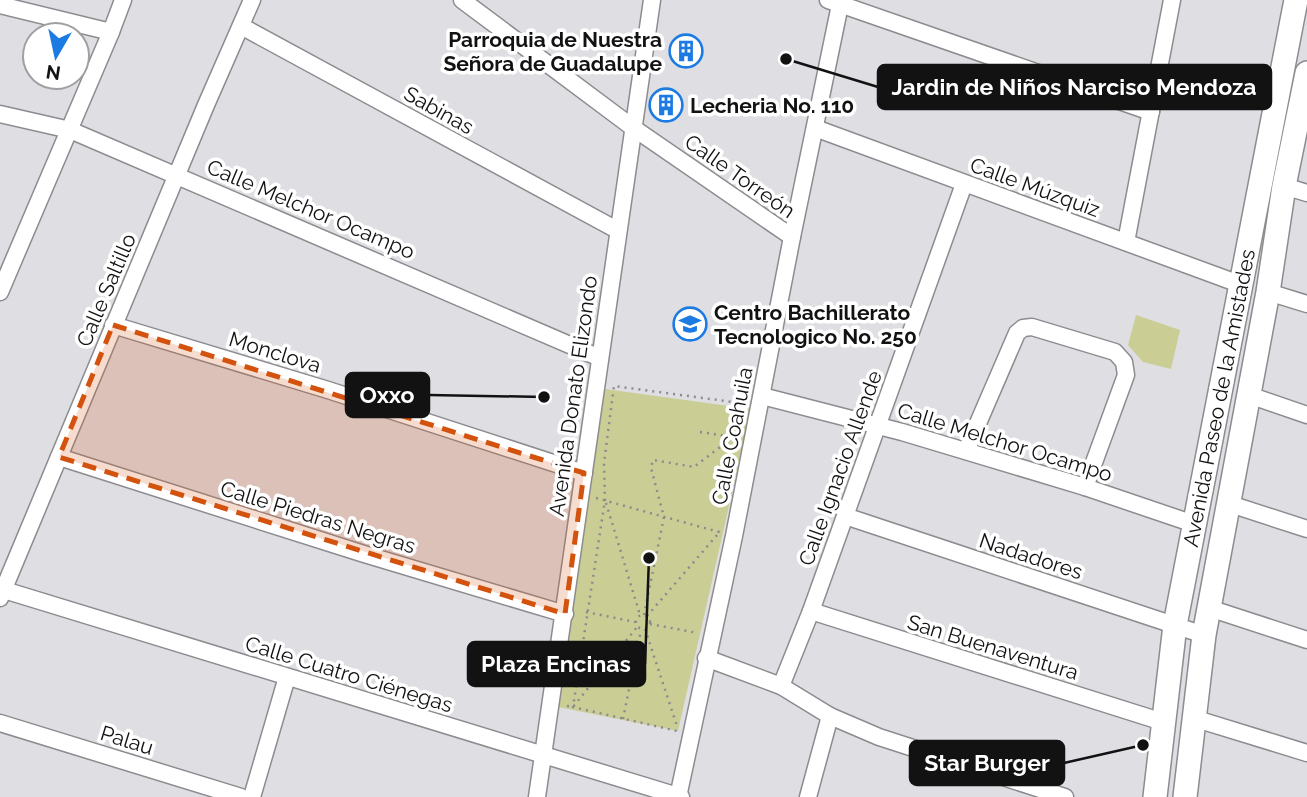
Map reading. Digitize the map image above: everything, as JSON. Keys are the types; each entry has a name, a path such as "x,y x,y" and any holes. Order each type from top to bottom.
{"street":[{"path":"0,292 123,0"},
{"name":"Calle Saltillo","path":"2,594 252,0"},
{"name":"Calle Torreón","path":"463,0 632,127 792,237"},
{"name":"Avenida Donato Elizondo","path":"537,797 652,0"},
{"path":"1126,242 1172,0"},
{"name":"Avenida Paseo de la Amistades","path":"1155,797 1175,625 1241,285 1297,48 1296,0"},
{"path":"836,2 1151,112"},
{"name":"Calle Coahuila","path":"679,797 815,128 836,2"},
{"path":"0,5 111,32"},
{"name":"Sabinas","path":"241,26 617,230"},
{"name":"Avenida Paseo de la Amistades","path":"1185,797 1204,635 1268,292 1284,186 1306,80"},
{"name":"Calle Melchor Ocampo","path":"0,114 70,130 600,358"},
{"name":"Calle Múzquiz","path":"815,128 1241,285"},
{"name":"Calle Ignacio Allende","path":"781,686 811,611 964,184"},
{"path":"1284,186 1307,193"},
{"path":"1250,243 1275,246"},
{"path":"1268,292 1307,304"},
{"name":"Monclova","path":"113,325 328,390 584,473"},
{"path":"966,451 1017,333 1032,327 1115,352 1124,362 1126,375 1085,487"},
{"path":"1249,395 1307,415"},
{"name":"Calle Melchor Ocampo","path":"762,396 966,451 1194,523"},
{"path":"1211,433 1239,442"},
{"name":"Calle Piedras Negras","path":"59,457 364,554 565,614"},
{"path":"1227,503 1307,529"},
{"name":"Nadadores","path":"845,516 1204,635"},
{"name":"Calle Cuatro Ciénegas","path":"2,594 287,677 679,797"},
{"path":"1209,608 1307,640"},
{"name":"San Buenaventura","path":"811,611 1163,722"},
{"path":"706,658 781,686 830,716 879,737 1065,797"},
{"path":"252,797 287,677"},
{"path":"807,797 830,716"},
{"path":"1193,718 1307,753"},
{"name":"Palau","path":"0,723 241,797"}],"path":[{"path":"573,707 605,500 604,463 614,386 740,403 733,437 694,467 653,460 651,468 664,517 644,615"},
{"path":"701,432 733,437"},
{"path":"605,500 719,532"},
{"path":"605,500 644,615 650,624 698,633"},
{"path":"586,612 635,622 719,532"},
{"path":"717,544 719,532"},
{"path":"635,622 637,627 643,629"},
{"path":"623,720 643,629 650,624"},
{"path":"573,707 637,627"},
{"path":"643,629 678,731"},
{"path":"573,707 678,731"},
{"path":"678,731 681,719"}],"highlighted area":[{"path":"113,325 584,473 565,614 59,457"}],"green space":[{"path":"1136,315 1180,330 1171,369 1143,362 1128,345"},
{"path":"605,389 751,409 678,731 558,707"}],"place":[{"name":"Parroquia de Nuestra Señora de Guadalupe","path":"686,51"},
{"name":"Jardin de Niños Narciso Mendoza","path":"786,59"},
{"name":"Lecheria No. 110","path":"666,105"},
{"name":"Centro Bachillerato Tecnologico No. 250","path":"690,324"},
{"name":"Oxxo","path":"544,397"},
{"name":"Plaza Encinas","path":"649,558"},
{"name":"Star Burger","path":"1143,745"}]}
